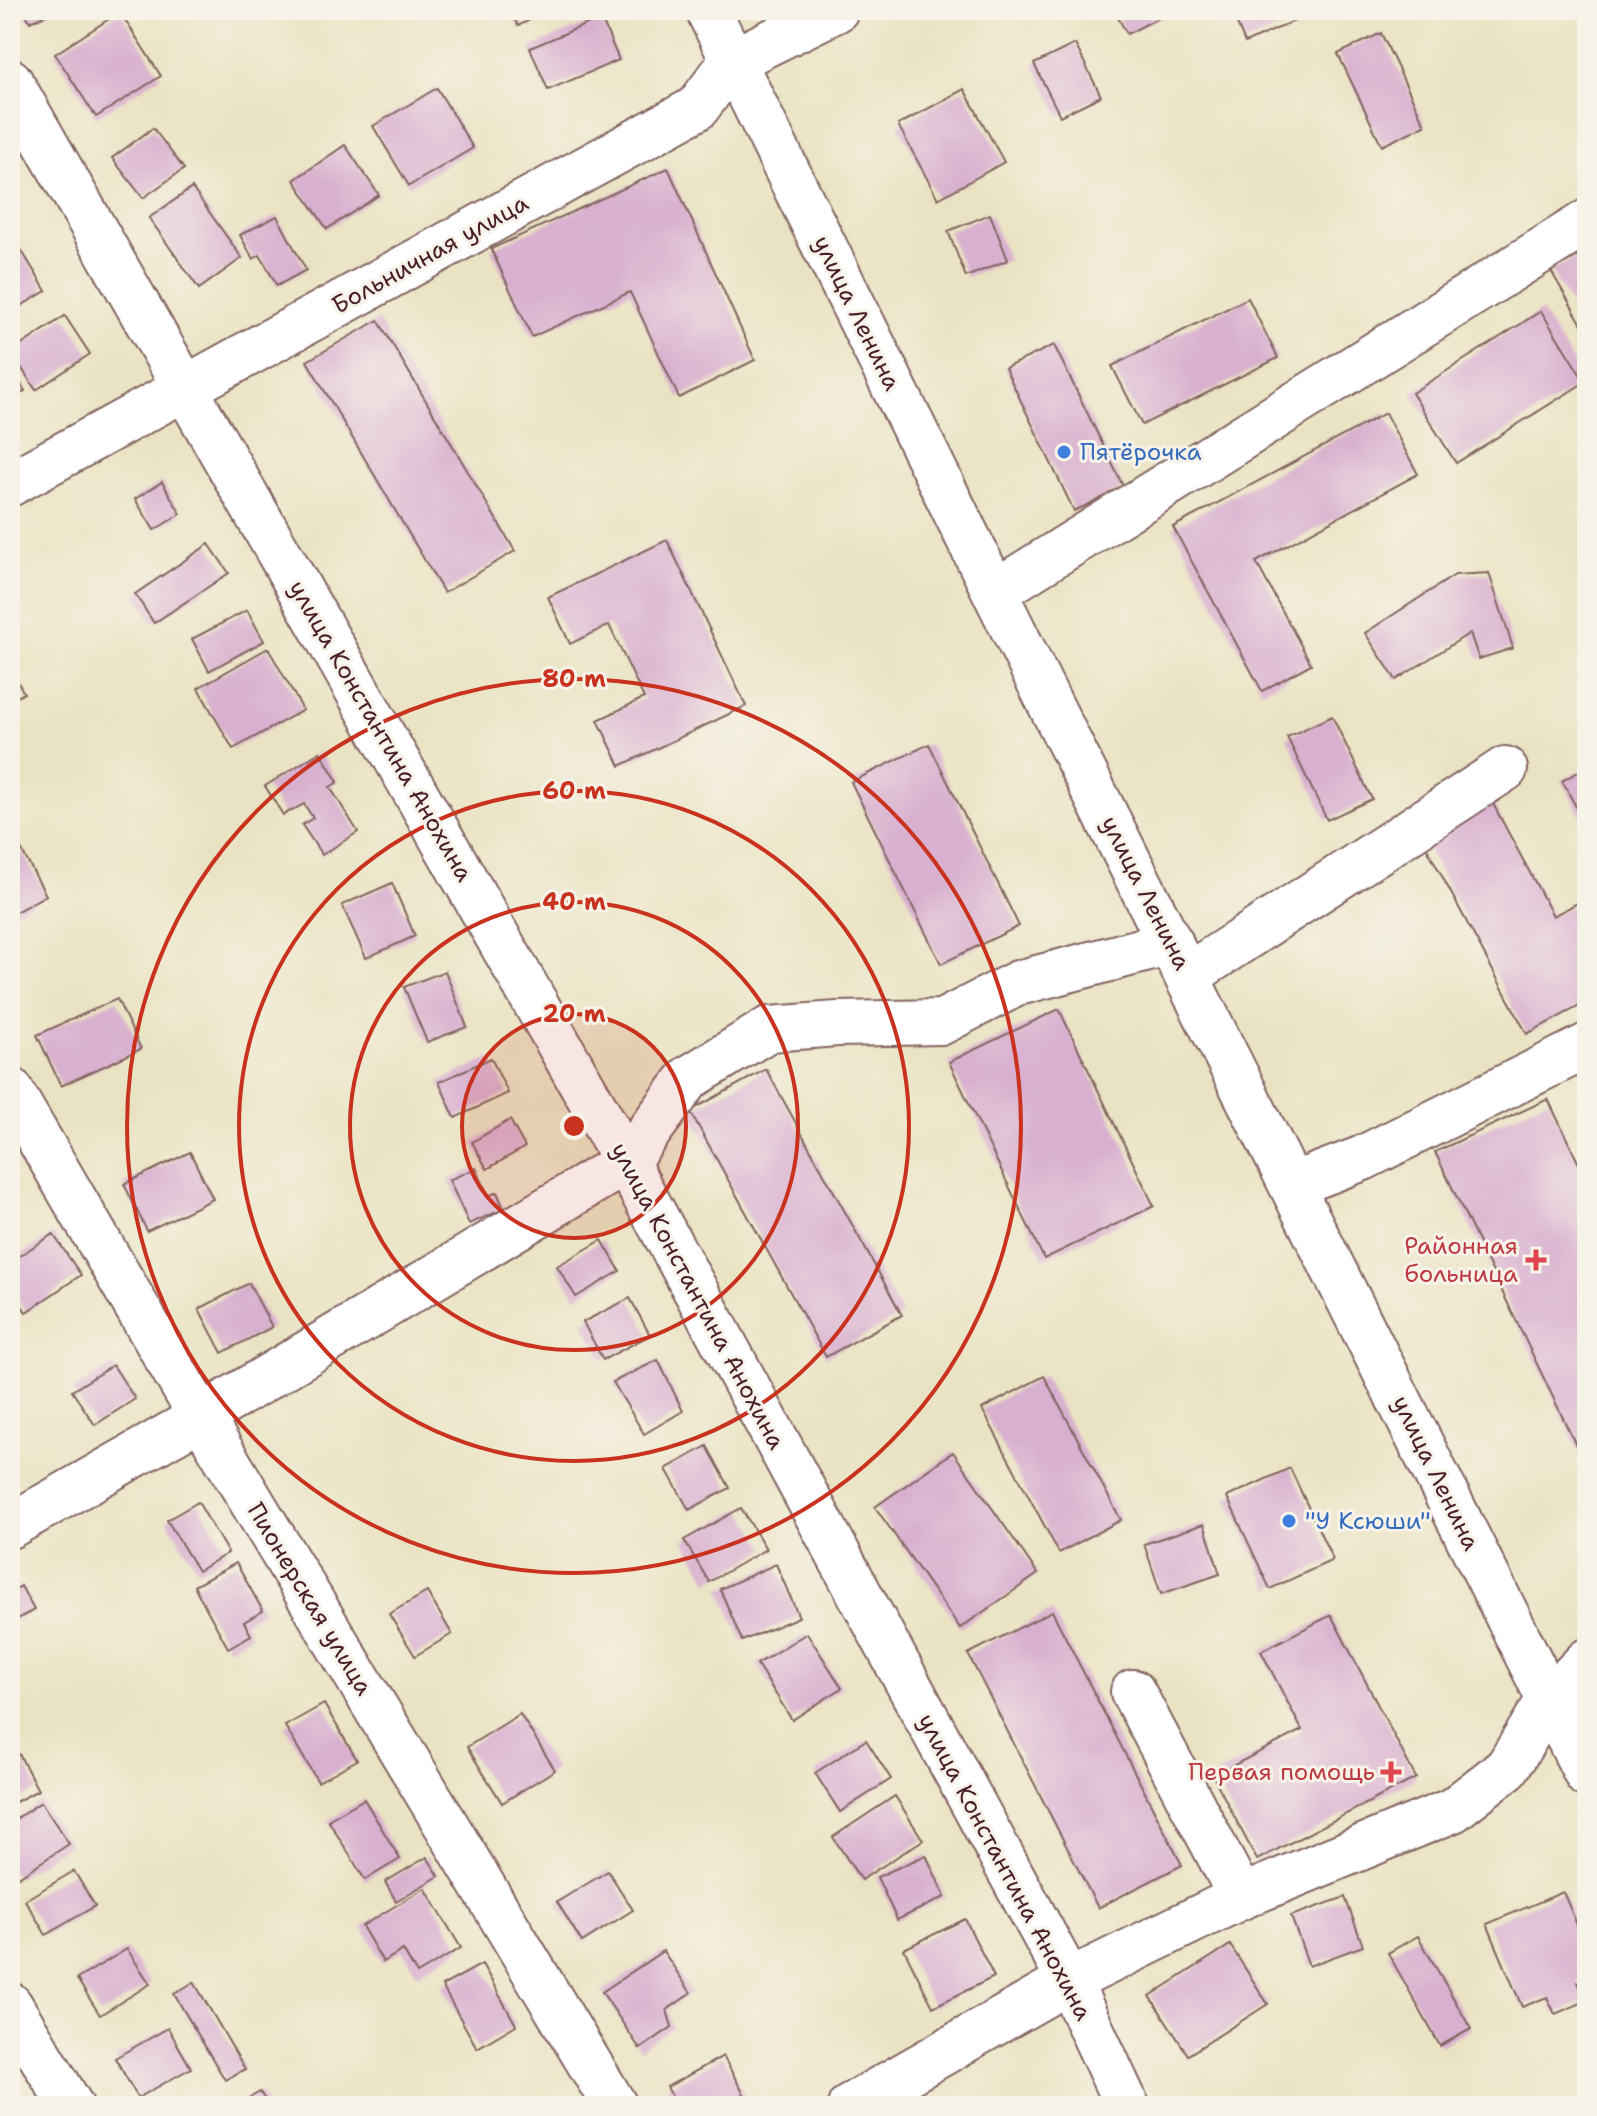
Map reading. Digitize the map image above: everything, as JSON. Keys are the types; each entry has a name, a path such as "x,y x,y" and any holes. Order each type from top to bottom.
{"street":[{"name":"улица Ленина","path":"708,10 995,592 1587,1775"},
{"name":"Больничная улица","path":"10,484 697,108 732,61 836,10"},
{"name":"улица Константина Анохина","path":"10,81 626,1162 1069,1981 1127,2106"},
{"path":"995,592 1587,222"},
{"path":"10,1526 201,1417 626,1162 689,1078 769,1029 942,1022 1018,983 1179,959 1505,769"},
{"path":"1292,1185 1363,1158 1587,1046"},
{"name":"Пионерская улица","path":"10,1089 201,1417 615,2106"},
{"path":"850,2106 1069,1981 1241,1897 1453,1810 1507,1768 1548,1701 1587,1661"},
{"path":"1133,1692 1241,1897"},
{"path":"10,2005 71,2106"}],"building":[{"path":"24,10 56,10 30,22"},
{"path":"510,10 549,10 518,26"},
{"path":"1114,10 1174,10 1127,34"},
{"path":"1231,10 1306,10 1308,15 1245,43"},
{"path":"120,12 161,76 96,117 55,54"},
{"path":"601,18 619,60 548,90 530,48"},
{"path":"1381,33 1425,125 1382,146 1338,54"},
{"path":"1075,44 1101,96 1060,116 1034,64"},
{"path":"437,88 473,148 409,186 373,126"},
{"path":"964,89 1004,162 938,199 898,125"},
{"path":"153,128 184,169 143,198 112,158"},
{"path":"345,145 379,195 327,229 294,180"},
{"path":"668,168 755,360 679,398 630,292 532,337 491,249"},
{"path":"192,188 242,258 199,289 149,218"},
{"path":"990,214 1008,260 966,277 948,231"},
{"path":"277,216 306,270 277,286 260,255 253,259 240,235"},
{"path":"13,236 46,291 14,310 10,303 10,238"},
{"path":"1587,251 1587,333 1551,271"},
{"path":"1248,298 1278,358 1142,425 1112,366"},
{"path":"1541,311 1585,382 1456,463 1412,393"},
{"path":"65,316 90,354 36,390 11,352"},
{"path":"378,320 515,551 444,593 307,361"},
{"path":"1054,345 1124,488 1074,511 1005,368"},
{"path":"12,370 25,391 10,400 10,372"},
{"path":"1385,413 1418,474 1256,562 1311,664 1262,691 1173,527"},
{"path":"162,482 181,514 154,530 135,499"},
{"path":"667,540 746,706 620,766 598,720 644,698 609,625 570,644 548,597"},
{"path":"209,544 229,573 154,623 135,594"},
{"path":"1489,573 1513,648 1479,659 1470,633 1396,680 1365,633 1455,575"},
{"path":"247,610 264,641 209,671 192,639"},
{"path":"268,648 303,710 233,749 198,688"},
{"path":"10,668 24,693 10,701"},
{"path":"1332,716 1372,799 1327,820 1287,737"},
{"path":"929,744 1019,926 941,964 851,782"},
{"path":"320,752 338,782 330,787 358,832 322,855 302,825 313,818 304,804 283,815 265,786"},
{"path":"1587,767 1587,827 1562,781"},
{"path":"1492,802 1553,916 1587,898 1587,961 1579,966 1587,981 1587,1002 1527,1034 1422,839"},
{"path":"10,829 46,895 10,915"},
{"path":"392,883 415,936 366,958 342,905"},
{"path":"445,971 467,1027 427,1042 404,987"},
{"path":"117,999 141,1049 61,1086 37,1035"},
{"path":"1059,1009 1154,1206 1044,1259 949,1062"},
{"path":"491,1058 508,1093 455,1118 439,1082"},
{"path":"766,1069 902,1315 826,1357 690,1111"},
{"path":"1548,1099 1587,1181 1587,1468 1435,1152"},
{"path":"510,1120 525,1147 487,1169 472,1142"},
{"path":"190,1152 213,1199 147,1231 124,1184"},
{"path":"476,1168 488,1196 497,1192 504,1209 469,1224 449,1180"},
{"path":"53,1234 81,1275 26,1312 10,1287 10,1262"},
{"path":"602,1240 620,1271 576,1297 557,1266"},
{"path":"249,1283 272,1327 222,1353 199,1309"},
{"path":"630,1298 650,1335 603,1360 583,1322"},
{"path":"658,1360 683,1411 644,1434 613,1382"},
{"path":"113,1365 135,1399 95,1425 72,1391"},
{"path":"1044,1376 1121,1520 1059,1553 982,1409"},
{"path":"707,1446 730,1488 689,1510 666,1469"},
{"path":"953,1452 1038,1574 960,1628 875,1507"},
{"path":"1290,1468 1333,1560 1270,1589 1227,1497"},
{"path":"198,1502 228,1553 198,1571 167,1520"},
{"path":"741,1508 766,1549 709,1582 684,1540"},
{"path":"1204,1524 1220,1574 1161,1594 1144,1544"},
{"path":"236,1563 263,1611 244,1622 251,1635 228,1648 194,1586"},
{"path":"776,1564 799,1617 742,1641 720,1589"},
{"path":"21,1586 34,1610 10,1623 10,1592"},
{"path":"427,1592 452,1634 415,1656 389,1614"},
{"path":"1052,1611 1182,1865 1098,1908 968,1654"},
{"path":"1331,1615 1416,1778 1257,1860 1213,1776 1302,1730 1261,1651"},
{"path":"807,1633 842,1688 792,1720 757,1664"},
{"path":"324,1704 357,1760 318,1782 285,1726"},
{"path":"520,1714 555,1770 502,1803 467,1747"},
{"path":"866,1740 891,1779 840,1812 815,1773"},
{"path":"19,1754 38,1790 10,1805 10,1758"},
{"path":"895,1796 923,1840 861,1880 833,1837"},
{"path":"364,1799 400,1859 365,1880 328,1820"},
{"path":"41,1802 69,1844 17,1878 10,1868 10,1823"},
{"path":"926,1855 945,1897 897,1920 877,1877"},
{"path":"427,1857 439,1876 396,1901 385,1882"},
{"path":"74,1871 95,1906 46,1935 25,1900"},
{"path":"608,1871 633,1910 582,1942 557,1902"},
{"path":"425,1888 461,1948 417,1974 403,1950 383,1962 362,1926"},
{"path":"1563,1892 1587,1948 1587,1978 1578,1982 1586,2001 1555,2014 1547,1997 1522,2007 1487,1924"},
{"path":"1345,1897 1363,1946 1309,1966 1291,1916"},
{"path":"965,1919 994,1977 933,2007 904,1949"},
{"path":"1418,1936 1471,2029 1440,2046 1388,1953"},
{"path":"1230,1945 1268,2004 1188,2055 1150,1996"},
{"path":"127,1949 150,1984 100,2015 77,1979"},
{"path":"663,1951 691,1993 667,2010 672,2027 640,2049 602,1992"},
{"path":"482,1964 516,2025 477,2048 442,1986"},
{"path":"194,1982 245,2069 225,2080 174,1994"},
{"path":"168,2028 191,2068 138,2098 115,2058"},
{"path":"723,2056 746,2098 730,2106 677,2106 667,2087"},
{"path":"260,2092 269,2106 235,2106"}],"place":[{"name":"Пятёрочка","path":"1064,452"},
{"name":"Районная больница","path":"1536,1260"},
{"name":"\"У Ксюши\"","path":"1289,1521"},
{"name":"Первая помощь","path":"1391,1772"}]}
